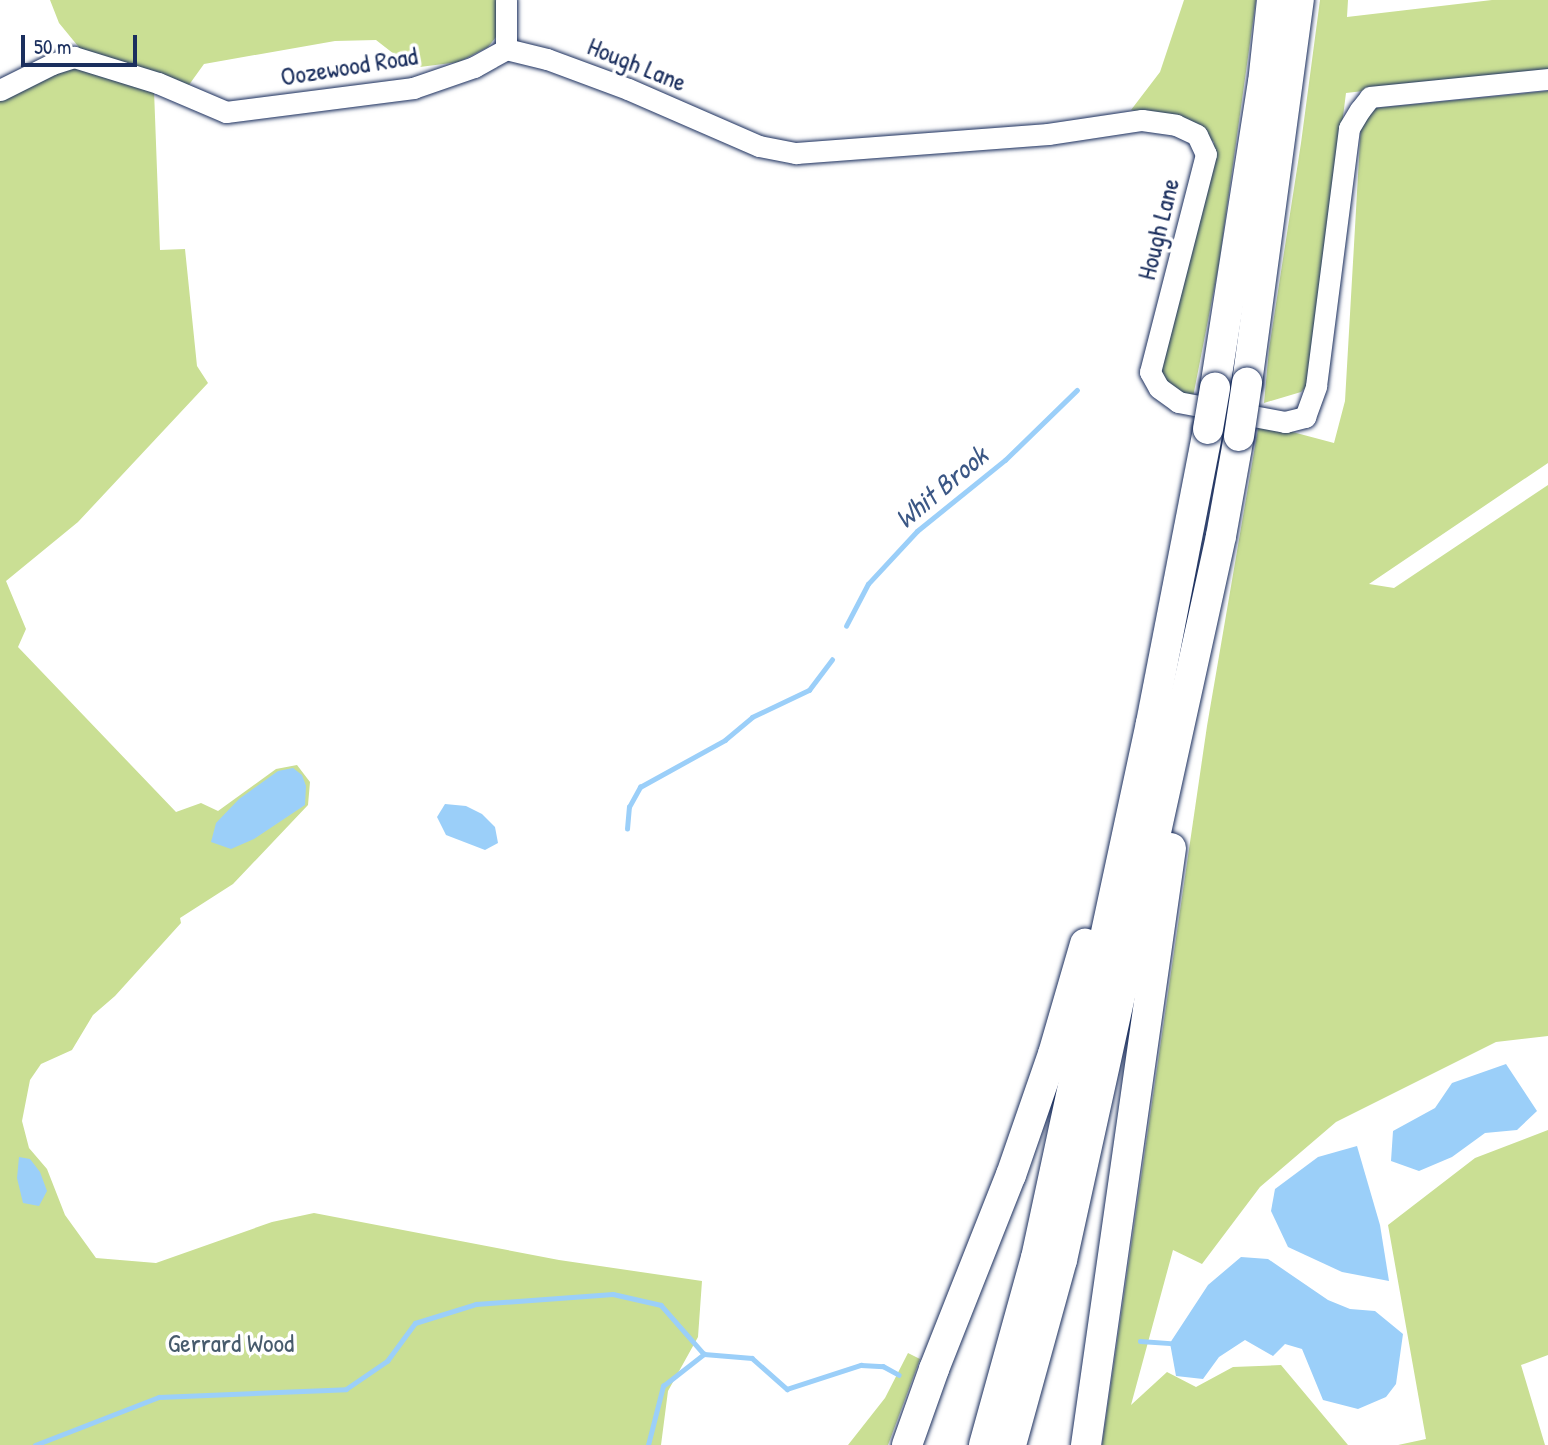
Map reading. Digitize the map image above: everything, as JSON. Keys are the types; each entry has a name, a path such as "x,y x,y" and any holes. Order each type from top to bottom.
{"highway":[{"path":"984,1445 1036,1258 1178,594 1216,388 1264,83 1272,0"},
{"path":"1086,1445 1157,941 1247,383 1299,0"},
{"path":"1011,1445 1062,1260 1221,536"},
{"path":"908,1445 1053,1054 1178,594"}],"street":[{"path":"506,0 506,49"},
{"name":"Hough Lane","path":"506,49 547,59 628,89 759,146 796,153 1048,134 1142,120 1176,125 1197,135 1206,154 1150,372 1159,388 1178,402 1286,422 1305,417 1316,386 1349,128 1360,110 1370,97 1548,79"},
{"name":"Oozewood Road","path":"0,90 52,64 74,57 158,83 226,112 413,88 474,67 506,49"}],"green space":[{"path":"50,0 496,0 496,37 488,47 459,62 412,68 376,40 335,41 204,64 186,89 82,51 59,23"},
{"path":"1184,0 1256,0 1219,264 1193,397 1167,387 1158,366 1206,186 1214,142 1178,119 1131,110 1160,72"},
{"path":"1320,0 1348,0 1347,17 1492,0 1548,0 1548,70 1346,93 1309,384 1301,392 1264,403 1269,349"},
{"name":"Gerrard Wood","path":"64,68 91,68 154,90 160,250 185,249 197,366 208,383 78,522 6,581 26,629 18,647 176,812 201,803 218,811 276,769 297,765 310,782 308,805 233,884 180,918 181,923 115,996 93,1015 72,1050 41,1064 30,1080 22,1121 29,1148 47,1169 65,1215 96,1258 156,1263 272,1222 314,1213 559,1260 702,1281 698,1337 668,1391 661,1445 0,1445 0,97"},
{"path":"1548,91 1548,463 1369,584 1394,588 1548,485 1548,1036 1496,1042 1336,1122 1260,1187 1202,1264 1173,1250 1131,1405 1167,1372 1196,1387 1233,1367 1281,1365 1348,1445 1102,1445 1207,726 1259,423 1334,443 1345,401 1361,123 1376,108"},
{"path":"1548,1130 1548,1355 1521,1365 1545,1445 1398,1445 1426,1439 1388,1225 1475,1158"},
{"path":"908,1353 920,1359 888,1445 848,1445 885,1398"}],"water":[{"path":"293,768 302,775 306,786 305,805 254,839 231,849 211,842 216,823 239,799 278,771"},
{"path":"445,804 466,806 482,814 495,827 498,843 485,850 446,835 437,817"},
{"path":"1506,1064 1537,1111 1517,1130 1485,1133 1452,1157 1419,1171 1391,1161 1393,1131 1435,1108 1452,1083"},
{"path":"1357,1146 1380,1225 1389,1281 1342,1272 1288,1247 1271,1211 1275,1189 1318,1157"},
{"path":"19,1157 30,1159 40,1172 47,1191 39,1206 23,1203 17,1178"},
{"path":"1241,1257 1268,1259 1328,1300 1350,1309 1375,1311 1403,1334 1396,1384 1386,1397 1358,1409 1323,1400 1302,1349 1285,1344 1273,1356 1245,1340 1219,1357 1203,1379 1176,1376 1170,1343 1208,1285"}],"waterway":[{"name":"Whit Brook","path":"846,626 868,584 917,531 1005,460 1077,390"},
{"name":"Whit Brook","path":"627,829 629,807 640,787 725,740 752,717 809,690 832,660"},
{"path":"35,1445 159,1397 346,1389 387,1361 415,1323 476,1304 613,1294 661,1305 704,1354 752,1358 787,1389 861,1365 883,1366 899,1375"},
{"path":"1140,1341 1170,1343"},
{"path":"648,1445 663,1386 704,1354"}]}
